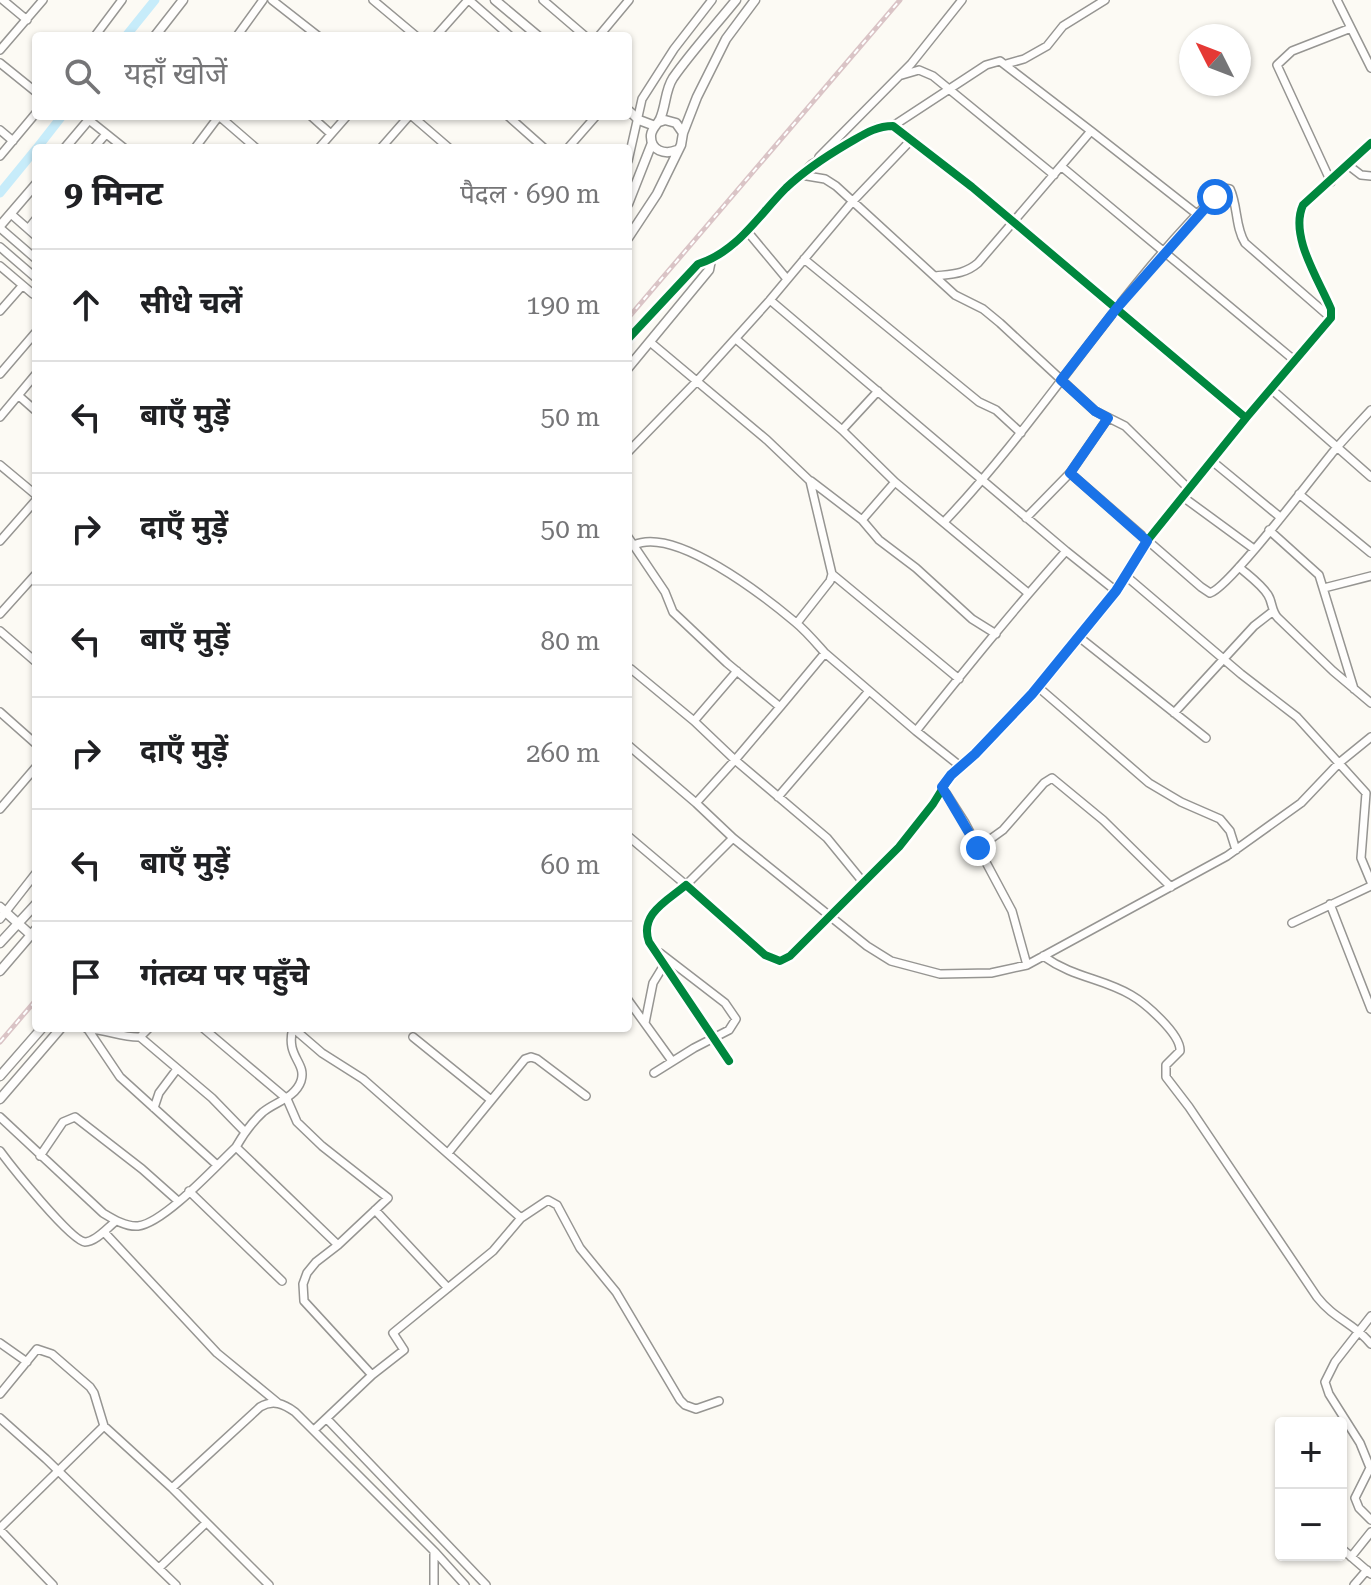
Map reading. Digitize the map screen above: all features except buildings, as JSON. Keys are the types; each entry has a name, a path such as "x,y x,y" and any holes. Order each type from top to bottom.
{"street":[{"path":"3,0 27,20"},
{"path":"0,50 43,0"},
{"path":"98,32 122,0"},
{"path":"158,32 183,0"},
{"path":"240,32 263,0"},
{"path":"272,0 313,32"},
{"path":"373,0 411,32"},
{"path":"440,32 468,0 505,32"},
{"path":"495,0 533,32"},
{"path":"543,0 580,32"},
{"path":"602,32 629,0"},
{"path":"632,146 642,99 656,74 712,0"},
{"path":"632,194 652,143 652,131 670,81 736,0"},
{"path":"632,232 657,194 681,145 683,133 726,39 755,0"},
{"path":"632,334 698,264 711,260 734,245 855,118 901,76 962,0"},
{"path":"1006,64 1024,59 1047,46 1063,26 1105,0"},
{"path":"1337,0 1371,68"},
{"path":"1331,182 1277,65 1292,51 1351,28"},
{"path":"812,164 877,127 893,126 994,61 1006,64 1198,215"},
{"path":"0,63 32,89"},
{"path":"901,76 919,70 926,72 1054,175"},
{"path":"632,114 639,120 657,124 671,121 681,127 683,133"},
{"path":"0,156 32,118"},
{"path":"68,144 88,120"},
{"path":"92,120 119,144"},
{"path":"198,144 216,120"},
{"path":"224,120 251,144"},
{"path":"315,120 331,134"},
{"path":"322,144 343,120"},
{"path":"385,144 406,120"},
{"path":"415,120 444,144"},
{"path":"512,120 540,144"},
{"path":"572,144 592,120"},
{"path":"893,126 1013,222 1246,418"},
{"path":"0,130 13,141"},
{"path":"936,276 970,270 1091,131"},
{"path":"97,144 106,134"},
{"path":"632,448 736,339 853,201 912,139"},
{"path":"652,143 666,153 677,149"},
{"path":"632,839 765,955 774,961 790,956 920,822 942,787 960,766 1038,687 1116,591 1147,541 1270,388 1331,318 1331,309 1305,250 1299,214 1303,205 1371,143"},
{"path":"1348,165 1361,175 1371,176"},
{"path":"1062,167 1294,360"},
{"path":"800,175 831,181 955,295 983,309 1000,323 1095,411 1125,426 1189,489"},
{"path":"944,522 984,481 1116,309 1223,188 1230,189 1245,243 1331,318"},
{"path":"32,189 0,227 32,255"},
{"path":"11,214 32,232"},
{"path":"28,229 32,224"},
{"path":"747,231 787,279"},
{"path":"0,247 32,275"},
{"path":"804,259 1021,433"},
{"path":"632,363 709,270 711,260"},
{"path":"0,266 32,292"},
{"path":"0,311 22,286"},
{"path":"770,300 1116,591"},
{"path":"636,330 810,481 862,520 896,555 916,568 972,619 996,634"},
{"path":"1,370 32,336"},
{"path":"736,339 842,430 895,482 1028,593"},
{"path":"0,417 32,379"},
{"path":"1270,388 1371,477"},
{"path":"842,430 878,391"},
{"path":"19,396 32,407"},
{"path":"1070,473 1210,593 1219,589 1239,567 1371,410"},
{"path":"1026,518 1070,473 1108,418"},
{"path":"1212,461 1280,517"},
{"path":"0,465 32,493"},
{"path":"797,623 830,581 832,574 810,481"},
{"path":"862,520 895,482"},
{"path":"1299,494 1371,553"},
{"path":"1183,497 1254,549"},
{"path":"0,541 32,502"},
{"path":"1269,530 1319,575 1355,691"},
{"path":"634,545 653,541 677,547 732,574 797,623 825,653 960,766"},
{"path":"632,542 665,592 673,612 780,707"},
{"path":"916,731 1066,551"},
{"path":"1239,567 1269,597 1272,612 1371,703"},
{"path":"832,574 959,679"},
{"path":"1126,576 1297,717 1366,793 1361,858 1371,884 1292,923"},
{"path":"1324,588 1371,576"},
{"path":"0,614 32,579"},
{"path":"1174,713 1254,626 1272,612"},
{"path":"0,631 32,659"},
{"path":"1079,637 1206,738"},
{"path":"696,803 825,653"},
{"path":"694,721 737,671"},
{"path":"632,672 694,721 827,838 863,882"},
{"path":"1038,687 1149,783 1181,802 1220,819 1230,831 1236,850"},
{"path":"778,797 869,691"},
{"path":"0,712 32,740"},
{"path":"632,748 733,838 867,946 891,961 940,974 991,973 1027,965 1171,887 1236,850 1301,803 1339,763 1371,737"},
{"path":"0,809 32,772"},
{"path":"978,848 1003,830 1052,778 1103,820 1171,887"},
{"path":"942,787 1012,911 1027,965"},
{"path":"0,794 8,800"},
{"path":"729,1061 652,948 646,933 649,916 686,885 733,838"},
{"path":"32,878 2,912 32,931"},
{"path":"1330,904 1371,1009"},
{"path":"0,943 32,908"},
{"path":"0,971 32,934"},
{"path":"652,948 732,1012 735,1024 715,1039 654,1073"},
{"path":"1043,956 1068,972 1134,996 1177,1037 1180,1051 1166,1065 1166,1077 1317,1297 1335,1317 1359,1329 1371,1344"},
{"path":"645,1023 653,983 664,965"},
{"path":"632,1005 672,1061"},
{"path":"0,1076 38,1032"},
{"path":"0,1099 58,1032"},
{"path":"90,1032 120,1077 217,1165"},
{"path":"111,1032 140,1037 212,1098 245,1132"},
{"path":"140,1037 145,1032"},
{"path":"208,1032 287,1099 297,1122 388,1198 316,1262 303,1284 304,1301 372,1375"},
{"path":"0,1117 103,1213 116,1221 138,1226 152,1221 178,1201 236,1147 245,1132 274,1104 287,1099 301,1082 302,1070 291,1051 292,1032"},
{"path":"298,1032 322,1053 363,1079 521,1218"},
{"path":"413,1037 491,1100"},
{"path":"448,1153 520,1063 531,1057 586,1096"},
{"path":"154,1108 159,1093 177,1069"},
{"path":"40,1156 63,1122 75,1117 178,1201"},
{"path":"236,1147 338,1245"},
{"path":"0,1151 78,1239 91,1240 116,1221"},
{"path":"189,1191 282,1281"},
{"path":"314,1430 372,1375 404,1350 393,1333 493,1251 521,1218 548,1200 557,1205 580,1248 616,1292 680,1400 692,1409 719,1401"},
{"path":"375,1210 448,1288"},
{"path":"104,1232 217,1353 278,1403 295,1412 465,1585"},
{"path":"1371,1316 1335,1362 1325,1382 1329,1394 1360,1443 1370,1469 1355,1498 1359,1508 1371,1520"},
{"path":"0,1343 27,1362"},
{"path":"0,1394 37,1349 52,1354 94,1393 104,1426 172,1488 269,1585"},
{"path":"172,1488 247,1417 267,1403 278,1403"},
{"path":"0,1418 176,1585"},
{"path":"327,1419 486,1585"},
{"path":"53,1585 0,1529 104,1426"},
{"path":"1360,1443 1371,1451"},
{"path":"159,1568 206,1523"},
{"path":"1351,1557 1371,1532"},
{"path":"433,1550 434,1585"},
{"path":"1347,1553 1369,1572 1354,1585"}],"waterway":[{"path":"129,32 155,0"},
{"path":"40,144 59,120"},
{"path":"0,193 32,154"}],"railway":[{"path":"632,313 900,0"},
{"path":"0,1042 32,1005"}],"cycle path":[{"path":"632,335 698,264 736,242 800,175 864,134 893,126 972,187 1246,418 1331,318 1331,309 1303,244 1300,230 1303,205 1371,143"},
{"path":"729,1061 649,942 647,932 651,916 686,885 765,955 780,961 790,956 899,847 951,775 1032,694 1119,587 1147,541 1246,418"}],"route":[{"path":"978,848 942,787 1032,694 1116,591 1147,541 1070,473 1108,418 1095,411 1061,380 1116,309 1215,197"}]}
